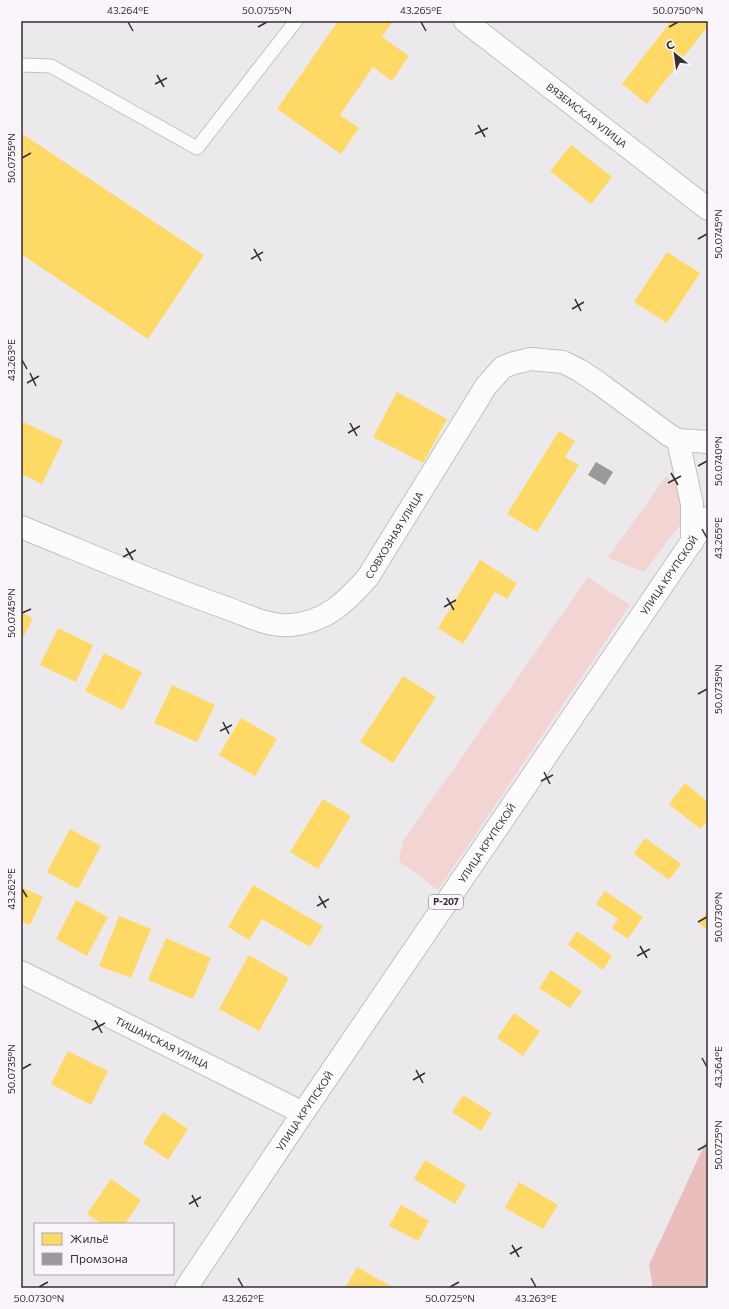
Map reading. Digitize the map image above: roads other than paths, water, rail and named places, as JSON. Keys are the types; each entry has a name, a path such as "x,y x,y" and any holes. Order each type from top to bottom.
{"street":[{"name":"ВЯЗЕМСКАЯ УЛИЦА","path":"465,21 708,209"},
{"name":"СОВХОЗНАЯ УЛИЦА","path":"21,526 176,590 270,623 290,625 305,622 336,610 352,596 368,577 486,386 504,367 531,359 563,362 579,370 600,384 678,440 708,442"},
{"path":"678,440 692,504 692,542"},
{"name":"УЛИЦА КРУПСКОЙ","path":"186,1288 303,1112 708,518"},
{"name":"ТИШАНСКАЯ УЛИЦА","path":"21,972 303,1112"}],"lane":[{"path":"21,65 51,66 198,148 296,21"}]}
